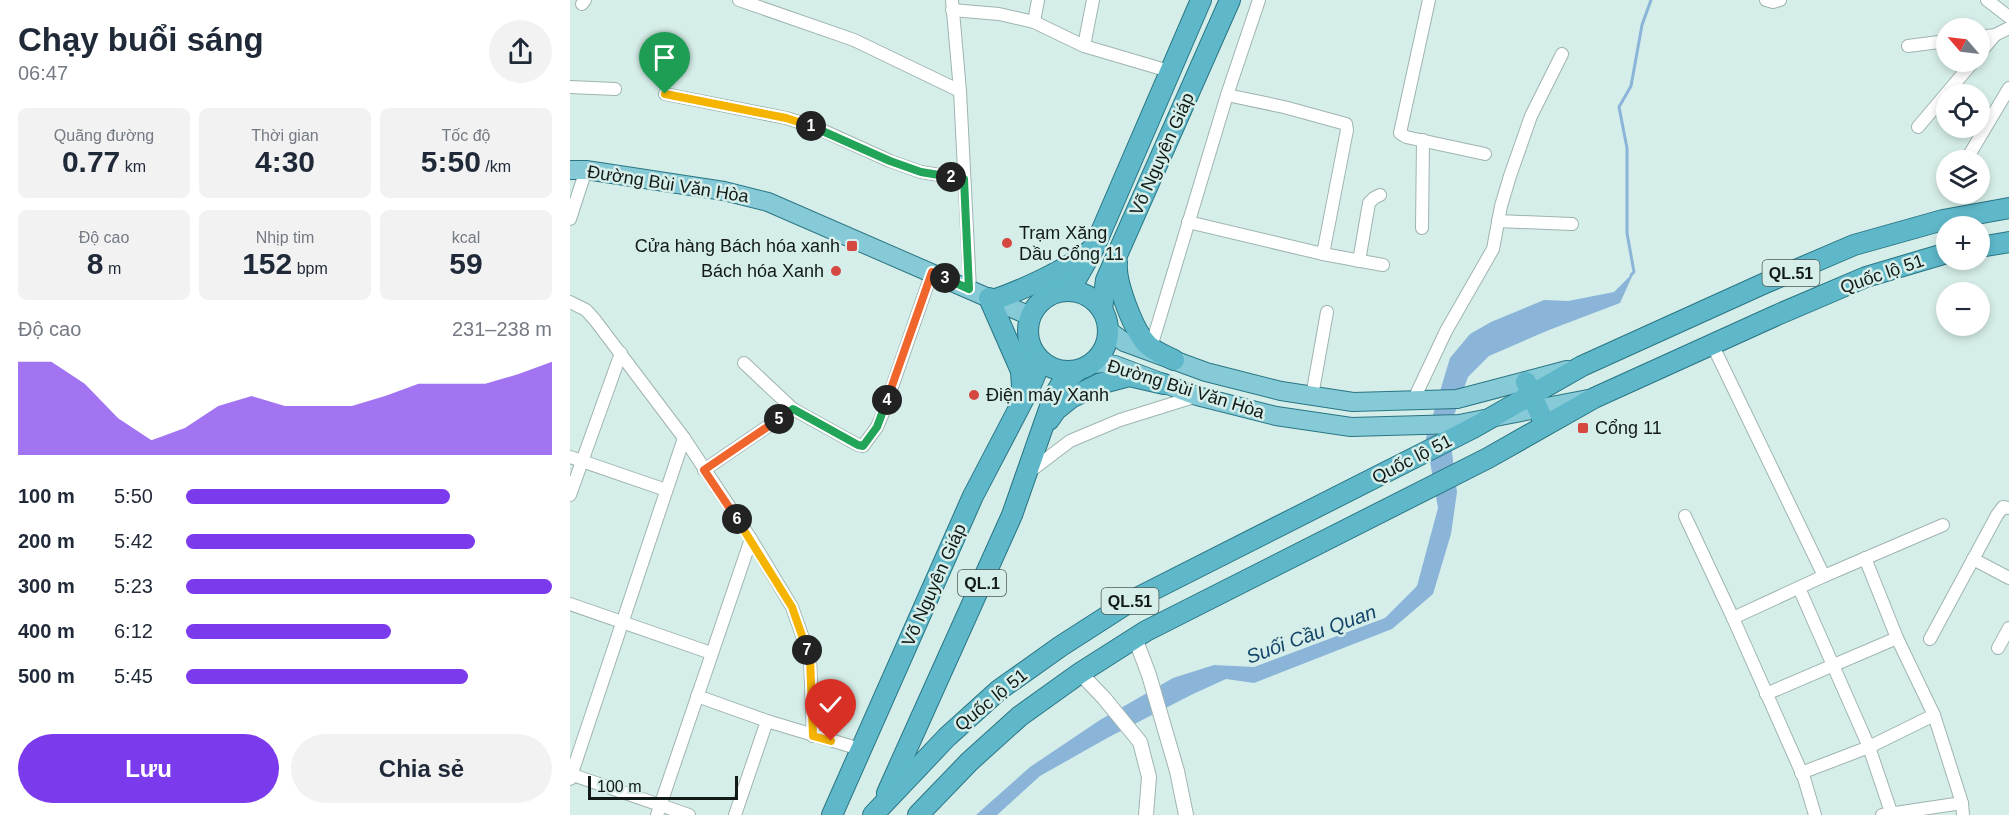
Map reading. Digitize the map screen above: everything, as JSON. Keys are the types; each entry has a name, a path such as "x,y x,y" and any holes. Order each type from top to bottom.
{"highway":[{"name":"Võ Nguyên Giáp","path":"1061,291 1076,281 1094,248 1201,0"},
{"name":"Võ Nguyên Giáp","path":"1102,309 1106,280 1230,0"},
{"name":"Quốc lộ 51","path":"918,815 969,762 1020,716 1080,673 1135,638 1488,458 1535,403 1582,366 1854,245 1943,220 2009,208"},
{"path":"1990,245 2009,242"},
{"path":"1019,408 1022,387 1021,371 991,299 1009,294 1076,261 1094,248"},
{"path":"1117,255 1116,271 1119,288 1141,337 1151,347 1174,360"},
{"name":"Quốc lộ 51","path":"878,812 946,737 999,690 1061,646 1131,601 1412,459 1466,426 1535,403 1594,398 1866,277 1936,256"},
{"path":"1030,316 1037,304 1048,295 1061,291 1075,291 1088,296 1102,309 1106,316 1108,330"},
{"name":"QL.1","path":"1030,316 1027,329 1028,342 1036,357"},
{"name":"QL.1","path":"878,812 1012,515 1053,398 1061,384 1101,355 1106,344 1108,330"},
{"name":"Võ Nguyên Giáp","path":"832,815 974,496 1036,373 1036,357"},
{"path":"1036,357 1054,370 1067,372 1084,367"},
{"path":"1039,438 1056,410 1084,390 1129,376 1164,384"}],"main road":[{"name":"Đường Bùi Văn Hòa","path":"578,170 724,191 768,202 1030,316"},
{"name":"Đường Bùi Văn Hòa","path":"1108,330 1124,342 1206,372 1281,392 1353,402 1457,399 1535,403"},
{"name":"Đường Bùi Văn Hòa","path":"1084,367 1103,363 1115,365 1197,396 1276,417 1352,428 1466,426"}],"street":[{"path":"739,0 854,40 960,91"},
{"path":"1034,22 1038,0"},
{"path":"1084,46 1093,0"},
{"path":"1151,347 1227,94 1259,0"},
{"path":"1429,0 1400,133 1406,137 1485,154"},
{"path":"1766,0 1773,2 1780,0"},
{"path":"1988,0 2009,17"},
{"path":"969,289 960,91 952,5 1034,22 1084,46 1169,71"},
{"path":"1990,36 2009,28"},
{"path":"1990,41 1995,35"},
{"path":"1908,46 1936,42"},
{"path":"1417,400 1446,331 1492,253 1510,176 1531,116 1562,54"},
{"path":"1918,127 1965,72"},
{"path":"570,87 615,89"},
{"path":"1972,150 2009,88"},
{"path":"665,94 786,118 815,127 910,168 939,176 964,179"},
{"path":"1227,94 1346,124 1347,130 1323,254"},
{"path":"1422,228 1423,140"},
{"path":"570,219 578,170"},
{"path":"1359,261 1368,207 1371,200 1380,195"},
{"path":"1498,221 1572,224"},
{"path":"1188,222 1323,254 1383,265"},
{"path":"744,363 793,409 863,446 877,427 883,413 932,272"},
{"path":"570,302 586,310 684,438 751,539 792,607 810,658 813,736"},
{"path":"1312,396 1327,312"},
{"path":"1712,344 1824,576"},
{"path":"570,495 576,459 621,353"},
{"path":"1027,474 1070,441 1120,420 1197,396"},
{"path":"704,470 793,409"},
{"path":"684,438 571,776 658,810 689,815"},
{"path":"576,459 666,490"},
{"path":"1930,639 2003,507 2009,508"},
{"path":"1684,516 1733,618 1802,773 1815,815"},
{"path":"1733,618 1943,525"},
{"path":"658,810 751,539"},
{"path":"1798,588 1869,747 1889,815 1962,809 1934,715 1897,638 1865,558"},
{"path":"1974,559 2009,578"},
{"path":"570,604 711,653"},
{"path":"1998,648 2009,628"},
{"path":"1135,638 1149,675 1177,771 1186,815"},
{"path":"1766,694 1831,664 1897,638"},
{"path":"1080,673 1140,742 1149,777 1146,815"},
{"path":"697,696 813,736 860,749"},
{"path":"1802,773 1869,747 1934,715"},
{"path":"735,815 767,721"}],"water":[{"name":"Suối Cầu Quan","path":"1634,272 1620,303 1489,356 1468,377 1449,429 1457,492 1451,534 1433,594 1392,629 1254,683 1226,679 1109,737 1040,776 997,815 976,815 1030,767 1100,720 1173,678 1214,665 1254,667 1385,618 1417,586 1438,508 1426,438 1450,358 1470,334 1491,322 1544,300 1568,301 1614,292"}],"waterway":[{"name":"Suối Cầu Quan","path":"1631,275 1634,272 1627,233 1627,148 1619,107 1631,86 1642,25 1651,0"}],"place":[{"name":"Trạm Xăng Dầu Cổng 11","path":"1007,243"},
{"name":"Cửa hàng Bách hóa xanh","path":"852,246"},
{"name":"Bách hóa Xanh","path":"836,271"},
{"name":"Điện máy Xanh","path":"974,395"},
{"name":"Cổng 11","path":"1583,428"}],"route":[{"path":"665,94 786,118 815,127 863,150 921,172 964,179 969,289 932,272 883,413 867,442 863,446 858,445 793,409 704,470 751,539 792,607 810,658 813,736 831,741"}]}
